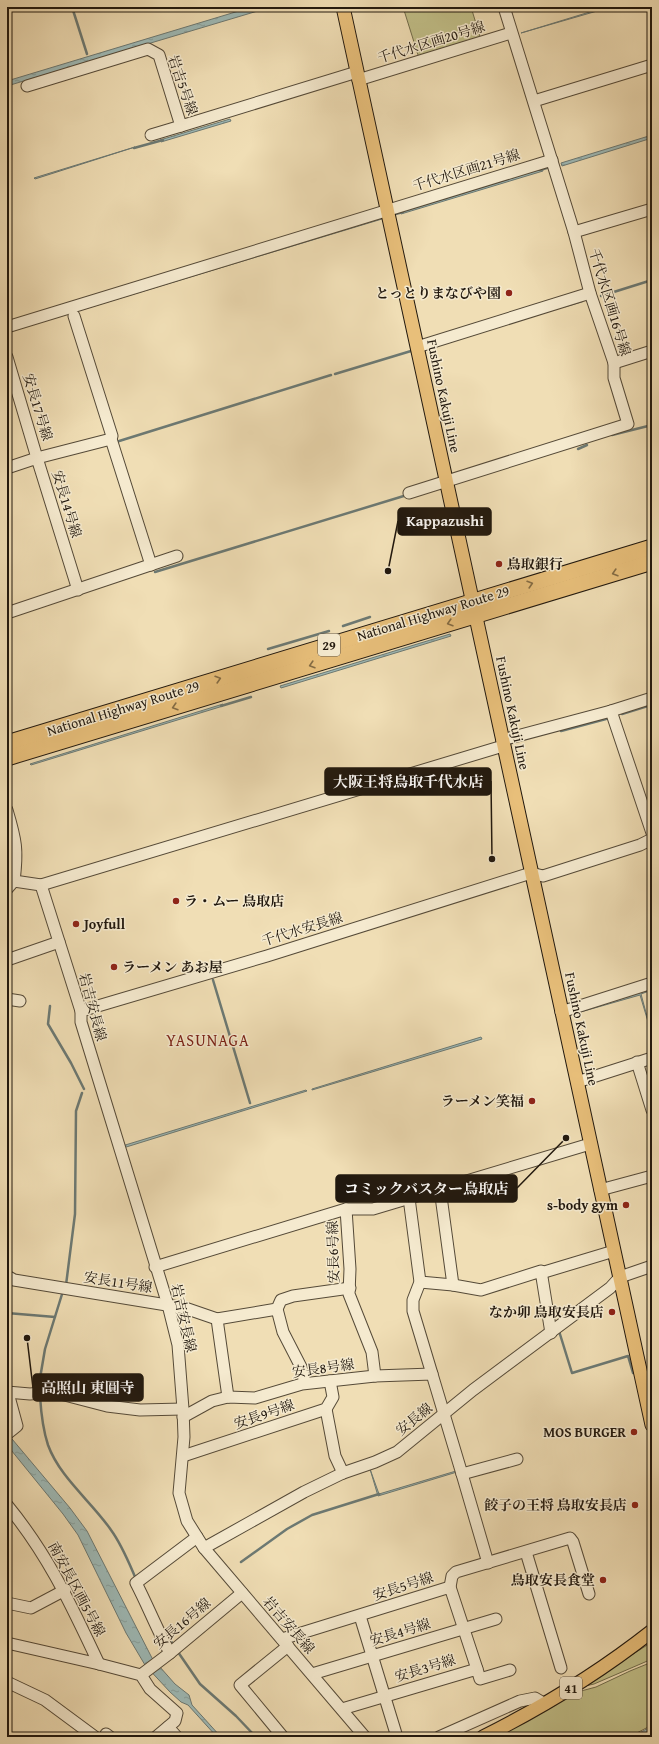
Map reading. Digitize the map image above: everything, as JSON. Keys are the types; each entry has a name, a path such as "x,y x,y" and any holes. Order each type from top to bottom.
{"highway":[{"name":"National Highway Route 29","path":"7,758 474,608 652,547"},
{"name":"National Highway Route 29","path":"7,743 474,608 652,562"}],"main road":[{"name":"Fushino Kakuji Line","path":"343,7 388,209 502,743 651,1419"},
{"name":"41","path":"484,1737 545,1704 595,1673 652,1631"}],"street":[{"name":"千代水区画16号線","path":"446,480 628,424 614,378 614,363 590,293 574,232 504,7"},
{"name":"千代水区画20号線","path":"358,76 512,33"},
{"name":"岩吉5号線","path":"27,86 148,49 159,55 181,126 358,76"},
{"path":"534,101 652,65"},
{"path":"151,135 181,126"},
{"name":"千代水区画21号線","path":"7,327 552,160"},
{"path":"574,232 652,209"},
{"path":"417,347 590,293"},
{"path":"74,316 151,565"},
{"path":"614,363 652,351"},
{"name":"安長17号線","path":"7,357 37,458 111,439"},
{"name":"安長14号線","path":"7,468 37,458 78,590"},
{"path":"408,493 446,480"},
{"path":"7,613 177,556"},
{"path":"7,810 17,842 17,859 10,885 41,886 502,743 558,724 611,711 652,698"},
{"path":"611,711 652,833"},
{"path":"531,872 543,876 640,846 652,839"},
{"name":"千代水安長線","path":"81,1011 275,953 531,872"},
{"name":"岩吉安長線","path":"41,886 81,1011 81,1022 155,1267 168,1305 178,1345 183,1413 183,1456 180,1499 187,1521 204,1548 365,1737"},
{"path":"7,960 59,942"},
{"path":"561,1012 652,983"},
{"path":"7,999 20,1001"},
{"path":"577,1082 652,1058"},
{"path":"637,1062 652,1110"},
{"name":"安長6号線","path":"375,1376 372,1352 349,1294 350,1249 346,1208 373,1209 590,1144"},
{"path":"600,1190 652,1176"},
{"path":"440,1189 453,1285"},
{"path":"408,1198 420,1282 413,1300 413,1311 488,1563"},
{"path":"155,1267 346,1208"},
{"path":"420,1282 453,1285 482,1290 541,1271 541,1273 614,1251"},
{"path":"620,1277 652,1266"},
{"path":"541,1273 551,1333"},
{"name":"安長11号線","path":"7,1276 14,1280 185,1308 216,1319"},
{"name":"安長線","path":"204,1548 284,1502 343,1473 375,1462 397,1452 473,1390 610,1288 620,1277"},
{"path":"305,1384 301,1367 283,1332 277,1308 281,1300 293,1296 350,1288"},
{"path":"228,1397 216,1319 277,1308"},
{"name":"安長8号線","path":"8,1392 53,1392 107,1406 183,1413 212,1401 228,1397 255,1398 305,1384 375,1376 432,1374"},
{"path":"330,1381 334,1397 326,1409 334,1456 343,1473"},
{"path":"7,1434 17,1426 8,1392"},
{"name":"安長9号線","path":"183,1456 326,1409"},
{"path":"462,1474 517,1459"},
{"name":"南安長区画5号線","path":"7,1505 11,1517 41,1550 65,1590 99,1664"},
{"path":"170,1653 155,1626 145,1600 136,1583 197,1537"},
{"path":"450,1587 453,1574 572,1539 589,1594"},
{"path":"526,1552 561,1668"},
{"name":"安長5号線","path":"285,1643 360,1616 450,1587 477,1668"},
{"path":"7,1603 31,1608 65,1590"},
{"name":"安長16号線","path":"141,1675 242,1593"},
{"path":"360,1616 397,1737"},
{"name":"安長4号線","path":"312,1674 496,1619"},
{"path":"7,1643 141,1675 150,1689 177,1713 175,1721 156,1737"},
{"path":"283,1737 240,1685 285,1643"},
{"name":"安長3号線","path":"342,1709 477,1668 480,1679 510,1670"},
{"path":"7,1682 45,1700 95,1737"},
{"path":"438,1737 520,1701 535,1698 545,1704"},
{"path":"168,1727 177,1737"}],"shaded area":[{"path":"403,7 471,7 481,40 419,58"},
{"path":"652,1642 652,1659 594,1684 581,1687"},
{"path":"652,1662 652,1725 629,1737 491,1737 570,1694 596,1687"}],"water":[{"path":"252,7 271,7 7,86 7,81"},
{"path":"606,7 611,7 521,33"},
{"path":"230,119 231,121 161,142 160,140"},
{"path":"652,135 652,138 562,166 561,163"},
{"path":"135,147 35,179 34,178"},
{"path":"542,168 543,171 401,214 400,211"},
{"path":"381,216 382,219 71,313"},
{"path":"450,634 451,636 281,688 280,686"},
{"path":"223,704 223,706 31,765 30,764"},
{"path":"652,987 652,990 641,994 652,1035 640,995 570,1015 569,1011"},
{"path":"481,1037 482,1039 312,1090 312,1089"},
{"path":"306,1090 307,1091 123,1148 122,1146"},
{"path":"7,1433 70,1508 87,1531 152,1658 175,1684 189,1695 192,1705 221,1737 217,1737 188,1705 181,1702 170,1692 145,1665 126,1633 78,1535 63,1514 7,1445"},
{"path":"370,1469 379,1494 456,1471 457,1472 378,1496"},
{"path":"652,1726 652,1737 632,1737"}],"waterway":[{"path":"7,10 18,7"},
{"path":"72,7 87,54"},
{"path":"134,148 163,140"},
{"path":"540,170 550,167"},
{"path":"392,215 403,212"},
{"path":"601,296 652,280"},
{"path":"565,306 582,301"},
{"path":"335,374 411,351"},
{"path":"116,442 331,375"},
{"path":"612,435 652,425"},
{"path":"578,449 587,445"},
{"path":"155,572 407,495"},
{"path":"343,626 370,617"},
{"path":"268,649 329,631"},
{"path":"221,706 251,697"},
{"path":"622,714 651,705"},
{"path":"561,731 606,719"},
{"path":"213,980 250,1103"},
{"path":"50,1006 48,1024 71,1063 84,1089"},
{"path":"66,1285 75,1214 76,1111 82,1093"},
{"path":"38,1390 45,1349 63,1291"},
{"path":"7,1313 55,1317"},
{"path":"559,1331 572,1373 628,1356 633,1373"},
{"path":"40,1396 45,1433 53,1457 68,1479 115,1536 136,1579"},
{"path":"241,1562 287,1529 312,1515 379,1494"},
{"path":"167,1636 173,1644"},
{"path":"178,1652 200,1684 236,1716 255,1736"}],"place":[{"name":"とっとりまなびや園","path":"509,293"},
{"name":"鳥取銀行","path":"499,564"},
{"name":"Kappazushi","path":"388,571"},
{"name":"大阪王将鳥取千代水店","path":"492,859"},
{"name":"ラ・ムー 鳥取店","path":"176,901"},
{"name":"Joyfull","path":"76,924"},
{"name":"ラーメン あお屋","path":"114,967"},
{"name":"ラーメン笑福","path":"532,1101"},
{"name":"コミックバスター鳥取店","path":"566,1138"},
{"name":"s-body gym","path":"626,1205"},
{"name":"なか卯 鳥取安長店","path":"612,1312"},
{"name":"高照山 東圓寺","path":"27,1338"},
{"name":"MOS BURGER","path":"634,1432"},
{"name":"餃子の王将 鳥取安長店","path":"635,1505"},
{"name":"鳥取安長食堂","path":"603,1580"}],"district":[{"name":"YASUNAGA","path":"208,1040"}]}
